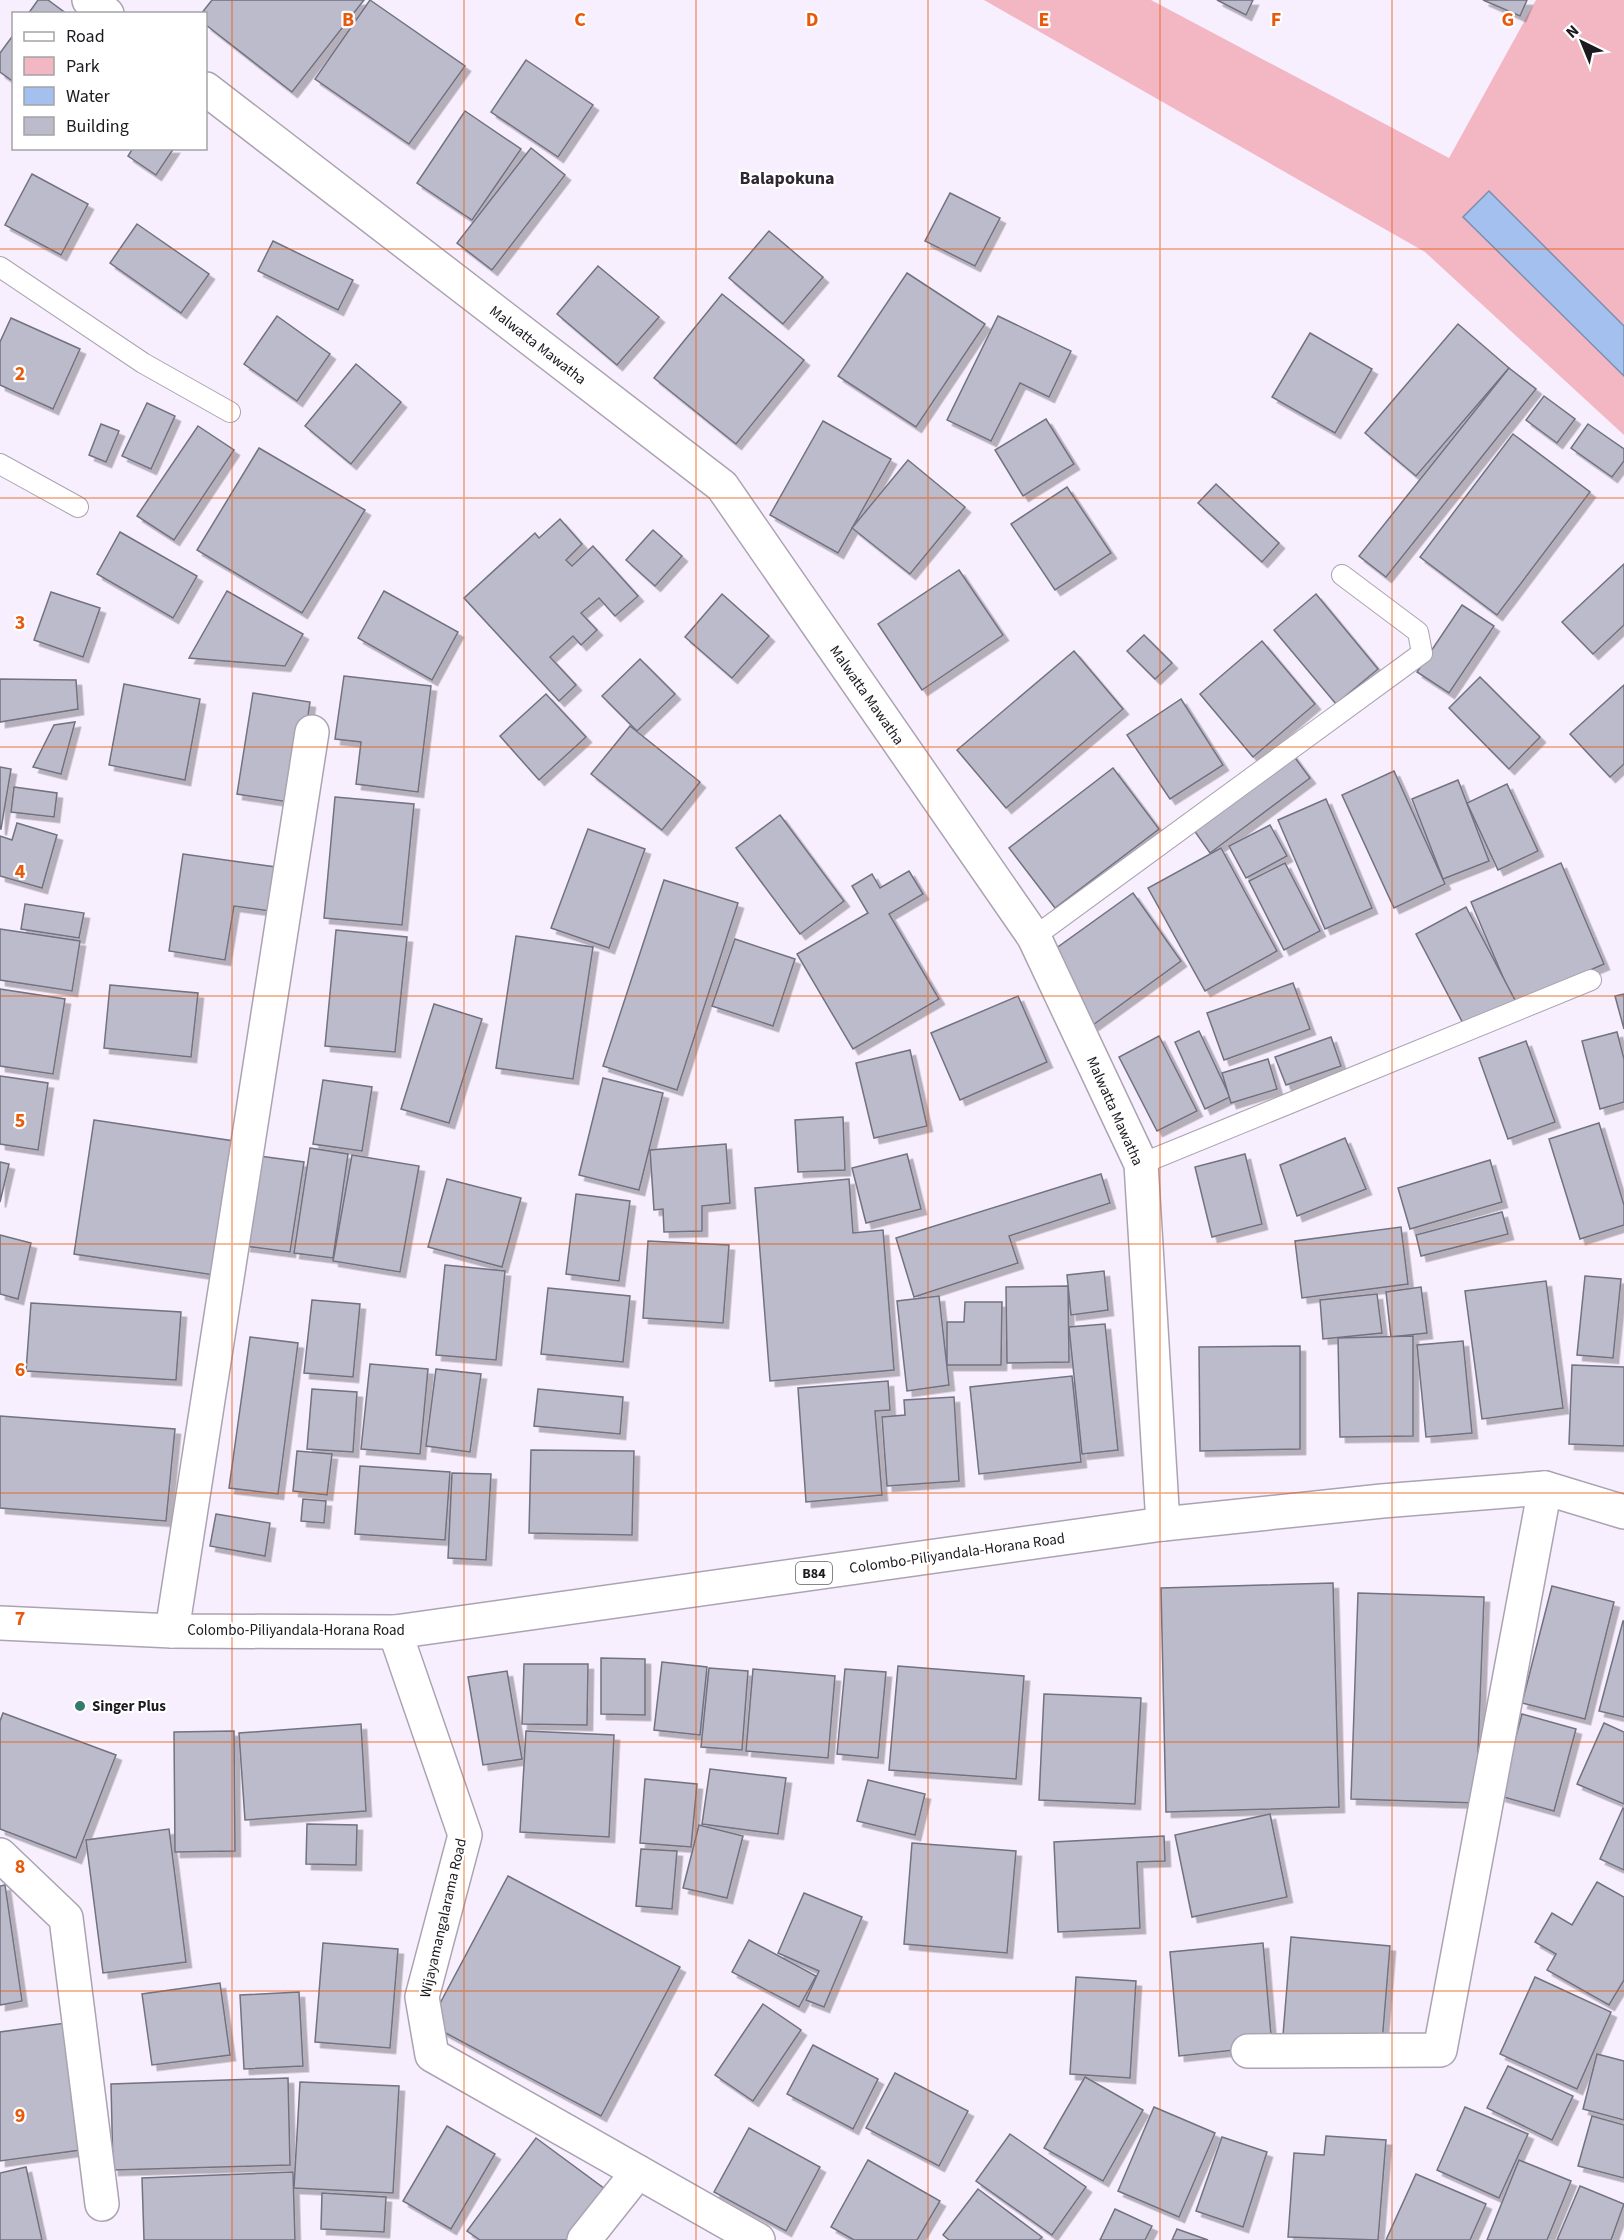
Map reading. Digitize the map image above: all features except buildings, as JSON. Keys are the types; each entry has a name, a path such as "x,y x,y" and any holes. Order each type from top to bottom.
{"street":[{"path":"89,0 104,12"},
{"name":"Malwatta Mawatha","path":"207,90 722,486 1034,937 1141,1164 1163,1524"},
{"path":"172,1631 312,732"},
{"path":"1248,2051 1440,2050 1545,1488"},
{"name":"Colombo-Piliyandala-Horana Road","path":"1,1625 172,1631 395,1632 1163,1524 1382,1501 1545,1488 1624,1512"},
{"name":"Wijayamangalarama Road","path":"395,1632 465,1835 422,1997 432,2055 758,2240"},
{"path":"0,1855 66,1918 102,2204"},
{"path":"584,2240 638,2172"}],"lane":[{"path":"0,267 143,363 230,412"},
{"path":"0,464 78,507"},
{"path":"1034,937 1422,653 1418,632 1342,575"},
{"path":"1141,1164 1591,980"}],"green space":[{"path":"984,0 1151,0 1449,158 1536,0 1624,0 1624,435 1425,252"}],"water":[{"path":"1489,191 1624,326 1624,376 1463,217"}],"place":[{"name":"Singer Plus","path":"80,1706"}],"district":[{"name":"Balapokuna","path":"787,178"}]}
